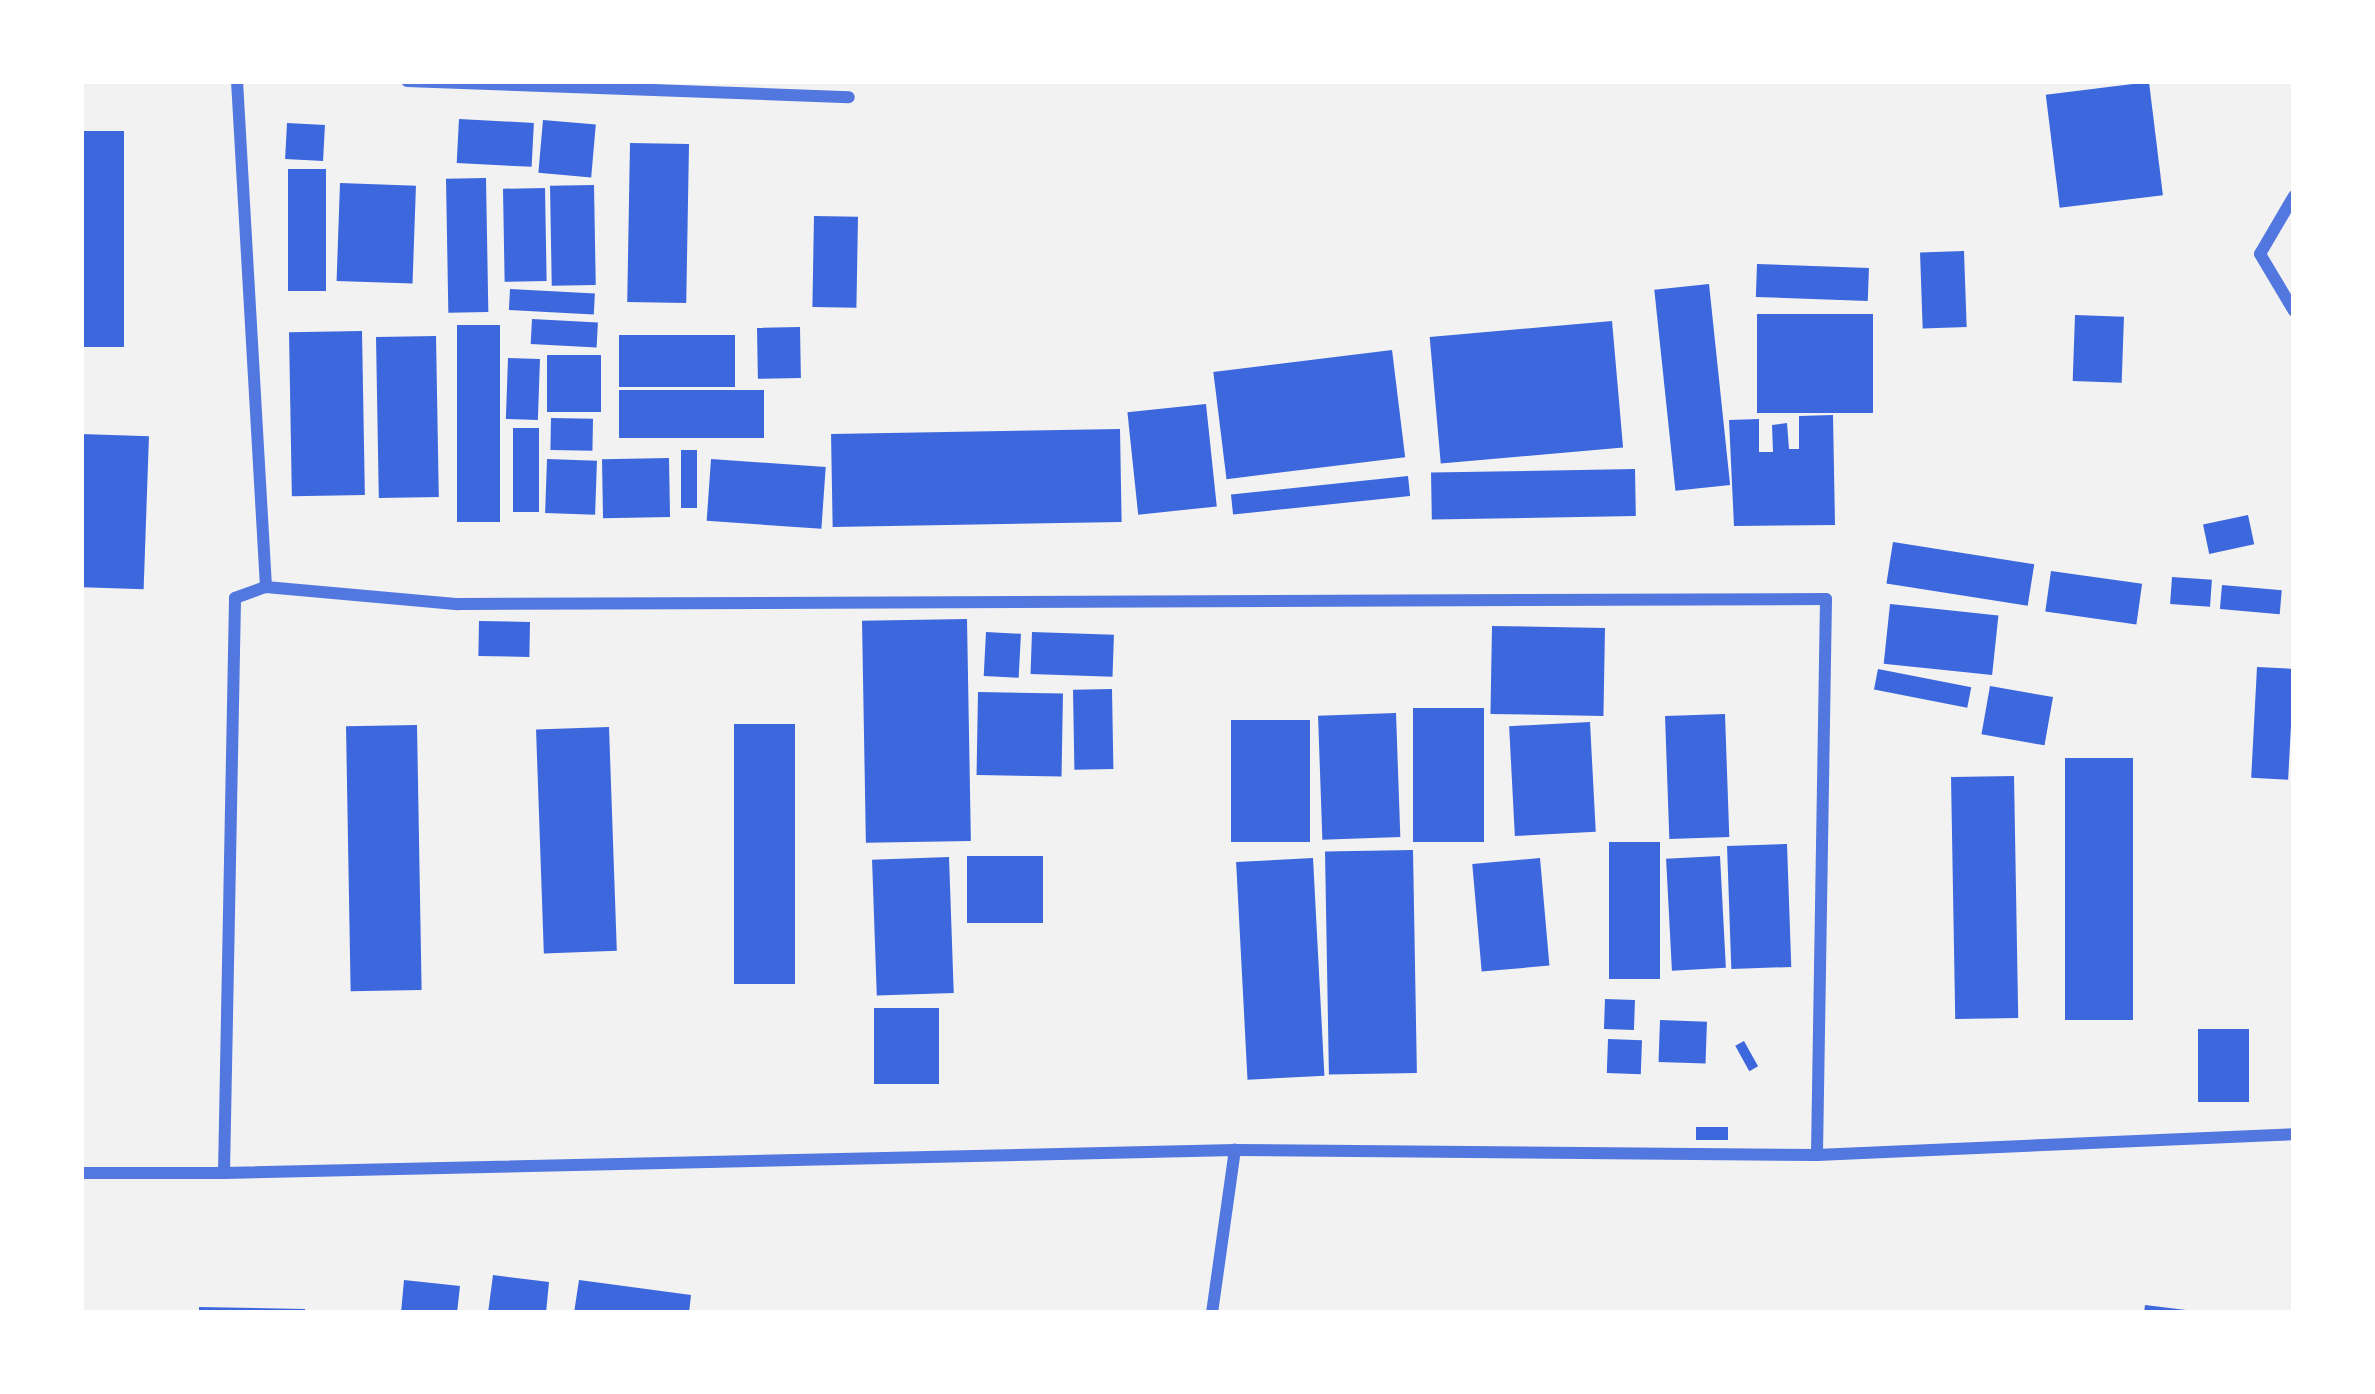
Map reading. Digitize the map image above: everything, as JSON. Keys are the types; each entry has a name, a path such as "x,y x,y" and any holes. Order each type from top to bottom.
{"street":[{"path":"237,81 266,587"},
{"path":"407,81 849,97"},
{"path":"2294,196 2260,254 2294,311"},
{"path":"224,1173 235,598 266,587 458,604 1826,599 1817,1155"},
{"path":"81,1173 1235,1150 1817,1155 2294,1134"},
{"path":"1212,1313 1235,1150"}],"building":[{"path":"2149,82 2163,195 2060,208 2046,95"},
{"path":"459,119 534,123 532,167 457,163"},
{"path":"543,120 596,125 591,177 538,173"},
{"path":"287,123 325,125 323,161 285,159"},
{"path":"81,131 124,131 124,347 81,347"},
{"path":"630,143 689,144 686,303 627,302"},
{"path":"288,169 326,169 326,291 288,291"},
{"path":"486,178 488,312 448,313 446,179"},
{"path":"340,183 416,186 413,284 337,281"},
{"path":"594,185 596,285 552,286 550,186"},
{"path":"545,188 547,281 505,282 503,189"},
{"path":"814,216 858,217 856,308 812,307"},
{"path":"1964,251 1967,327 1923,328 1920,253"},
{"path":"1757,264 1869,268 1868,301 1756,297"},
{"path":"1709,284 1730,485 1675,491 1654,290"},
{"path":"510,289 595,293 594,314 509,310"},
{"path":"1757,314 1873,314 1873,413 1757,413"},
{"path":"2075,315 2124,317 2122,383 2073,381"},
{"path":"532,319 598,322 597,347 531,344"},
{"path":"1612,321 1623,448 1441,463 1430,337"},
{"path":"457,325 500,325 500,522 457,522"},
{"path":"800,327 801,378 758,379 757,328"},
{"path":"362,331 365,495 292,496 289,332"},
{"path":"619,335 735,335 735,387 619,387"},
{"path":"436,336 439,497 379,498 376,337"},
{"path":"1392,350 1405,457 1227,479 1213,372"},
{"path":"547,355 601,355 601,412 547,412"},
{"path":"508,358 540,359 538,420 506,419"},
{"path":"619,390 764,390 764,438 619,438"},
{"path":"1206,404 1217,506 1138,515 1127,412"},
{"path":"1833,415 1835,525 1734,526 1729,420 1759,419 1759,452 1773,452 1772,425 1787,423 1789,449 1799,449 1799,416"},
{"path":"551,418 593,419 592,451 550,450"},
{"path":"513,428 539,428 539,512 513,512"},
{"path":"1120,429 1122,522 833,527 831,434"},
{"path":"81,434 149,436 144,589 81,587"},
{"path":"681,450 697,450 697,508 681,508"},
{"path":"669,458 670,517 603,518 602,459"},
{"path":"547,459 597,461 595,515 545,513"},
{"path":"711,459 826,467 821,529 707,521"},
{"path":"1635,469 1636,516 1432,520 1431,473"},
{"path":"1408,476 1410,496 1233,514 1231,495"},
{"path":"2248,515 2254,544 2209,554 2203,525"},
{"path":"1893,542 2034,564 2028,606 1886,583"},
{"path":"2051,571 2142,584 2136,624 2045,612"},
{"path":"2172,577 2212,580 2210,607 2170,604"},
{"path":"2222,585 2282,590 2280,614 2220,609"},
{"path":"1890,604 1998,615 1992,675 1884,664"},
{"path":"967,619 971,841 866,843 862,621"},
{"path":"479,621 530,622 529,657 478,656"},
{"path":"1492,626 1605,628 1603,716 1490,714"},
{"path":"986,632 1021,634 1019,678 984,676"},
{"path":"1032,632 1114,635 1112,677 1031,674"},
{"path":"2257,667 2294,669 2288,780 2251,778"},
{"path":"1878,669 1971,687 1967,708 1874,690"},
{"path":"1990,686 2053,697 2045,745 1981,734"},
{"path":"1112,689 1113,769 1074,770 1073,690"},
{"path":"978,692 1063,693 1062,776 977,775"},
{"path":"1413,708 1484,708 1484,842 1413,842"},
{"path":"1396,713 1400,837 1322,840 1318,716"},
{"path":"1725,714 1729,837 1669,839 1665,716"},
{"path":"1231,720 1310,720 1310,842 1231,842"},
{"path":"1590,722 1596,832 1515,836 1509,726"},
{"path":"734,724 795,724 795,984 734,984"},
{"path":"417,725 422,990 351,991 346,726"},
{"path":"609,727 617,951 544,953 536,730"},
{"path":"2065,758 2133,758 2133,1020 2065,1020"},
{"path":"2014,776 2018,1018 1955,1019 1951,777"},
{"path":"1609,842 1660,842 1660,979 1609,979"},
{"path":"1787,844 1791,967 1731,969 1727,846"},
{"path":"1413,850 1417,1073 1329,1075 1325,852"},
{"path":"967,856 1043,856 1043,923 967,923"},
{"path":"1720,856 1726,968 1672,971 1666,859"},
{"path":"949,857 954,993 877,996 872,860"},
{"path":"1313,858 1324,1076 1248,1080 1236,862"},
{"path":"1540,858 1549,966 1482,972 1472,864"},
{"path":"1605,999 1635,1000 1634,1030 1604,1029"},
{"path":"874,1008 939,1008 939,1084 874,1084"},
{"path":"1660,1020 1707,1022 1706,1064 1659,1062"},
{"path":"2198,1029 2249,1029 2249,1102 2198,1102"},
{"path":"1608,1039 1642,1040 1641,1074 1607,1073"},
{"path":"1744,1041 1758,1066 1749,1071 1735,1046"},
{"path":"1696,1127 1728,1127 1728,1140 1696,1140"},
{"path":"493,1275 549,1282 546,1313 488,1313"},
{"path":"404,1280 460,1286 457,1313 401,1313"},
{"path":"579,1280 691,1295 689,1313 574,1313"},
{"path":"2145,1305 2186,1310 2186,1313 2144,1313"},
{"path":"199,1307 305,1309 305,1313 199,1313"}]}
